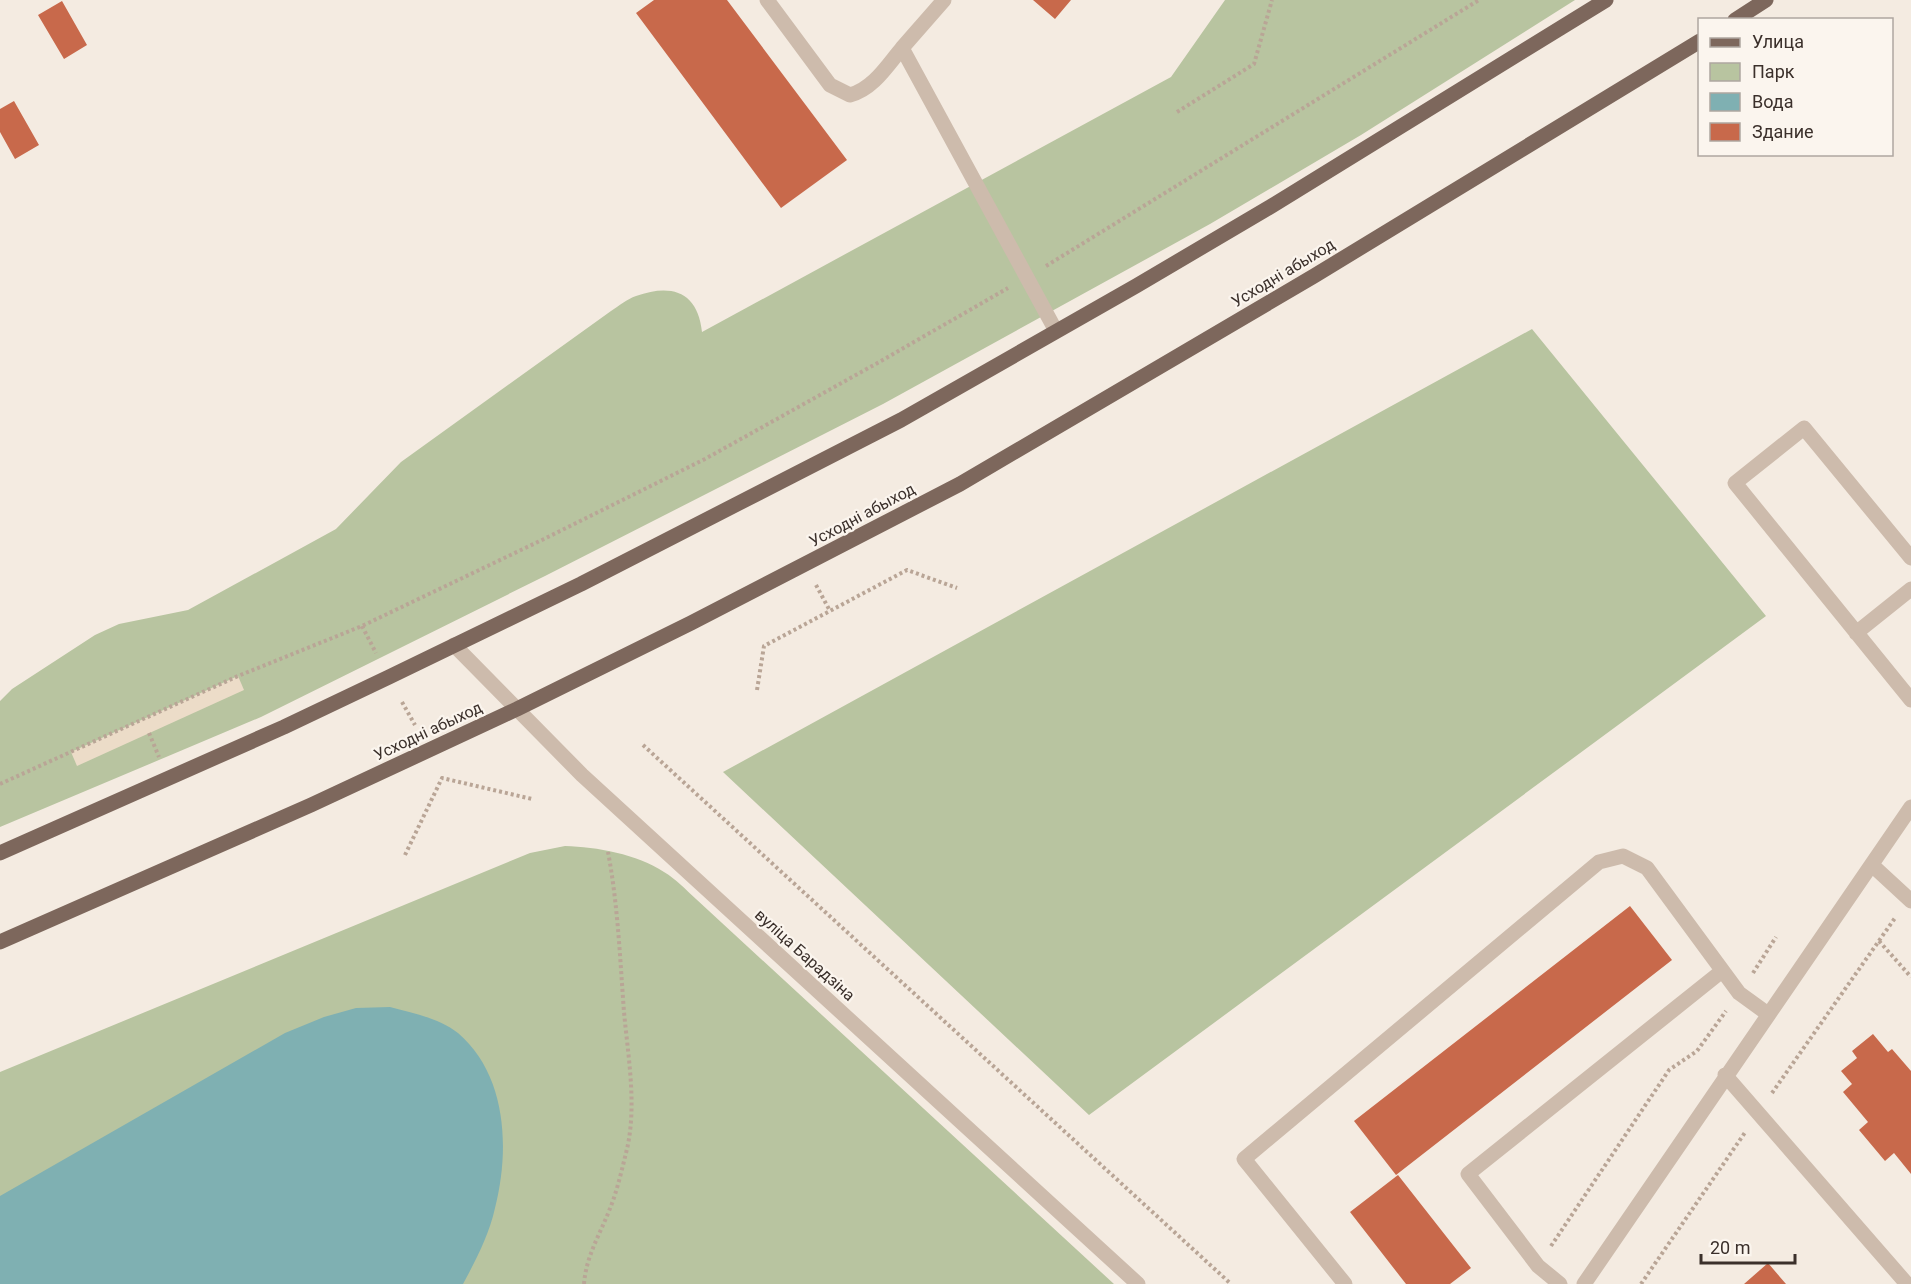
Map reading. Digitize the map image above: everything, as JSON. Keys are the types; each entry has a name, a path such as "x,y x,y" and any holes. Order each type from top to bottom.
{"main road":[{"path":"0,853 284,727 581,584 901,420 1260,213 1606,0"},
{"path":"1738,18 1766,0"},
{"name":"Усходні абыход","path":"0,942 311,805 517,709 960,484 1314,276 1698,42"}],"street":[{"path":"767,0 830,85 850,95 869,86 944,0"},
{"path":"902,48 1056,331"},
{"path":"1911,558 1804,428 1735,483 1911,700"},
{"path":"1856,633 1911,589"},
{"name":"вуліца Барадзіна","path":"454,645 582,775 1138,1284"},
{"path":"1584,1284 1725,1075 1911,807"},
{"path":"1345,1284 1244,1159 1599,862 1623,856 1647,868 1739,993 1768,1014"},
{"path":"1872,865 1910,899"},
{"path":"1560,1284 1538,1266 1468,1174 1722,971"},
{"path":"1725,1075 1907,1284"}],"path":[{"path":"1177,112 1254,64 1272,0"},
{"path":"0,784 238,676 362,626 705,459 1091,240 1479,0"},
{"path":"804,565 830,611"},
{"path":"757,690 764,646 907,570 957,588"},
{"path":"362,626 376,653"},
{"path":"402,702 415,725"},
{"path":"643,745 1231,1284"},
{"path":"405,855 442,778 532,799"},
{"path":"584,1284 588,1258 613,1200 627,1148 630,1124 628,1052 615,900 608,852"},
{"path":"1641,1284 1757,1114 1910,899"},
{"path":"1538,1266 1669,1070 1696,1051 1739,993 1776,937"},
{"path":"1879,941 1911,977"}],"green space":[{"path":"1225,0 1575,0 1361,135 1210,224 883,404 261,717 0,827 0,701 12,689 95,635 119,624 188,610 336,529 401,462 629,299 649,292 672,291 681,294 695,308 702,332 1171,77"},
{"path":"1532,329 1766,616 1089,1115 723,772"},
{"path":"565,846 603,850 629,856 642,860 673,878 1114,1284 0,1284 0,1072 530,853"}],"shaded area":[{"path":"238,676 244,690 77,766 71,752"}],"water":[{"path":"390,1007 434,1020 458,1033 474,1050 487,1070 495,1091 503,1138 500,1185 489,1228 463,1284 0,1284 0,1196 285,1033 324,1017 356,1008"}],"building":[{"path":"654,0 727,0 847,160 781,208 636,13"},
{"path":"1033,0 1071,0 1055,19"},
{"path":"62,1 87,45 64,59 38,15"},
{"path":"14,101 39,145 15,159 0,132 0,109"},
{"path":"1630,906 1672,960 1396,1175 1354,1121"},
{"path":"1873,1034 1888,1052 1892,1049 1911,1071 1911,1174 1894,1153 1885,1161 1859,1130 1868,1122 1843,1092 1852,1084 1841,1071 1857,1058 1852,1051"},
{"path":"1398,1175 1471,1268 1450,1284 1406,1284 1350,1212"},
{"path":"1768,1263 1786,1284 1744,1284"}]}
